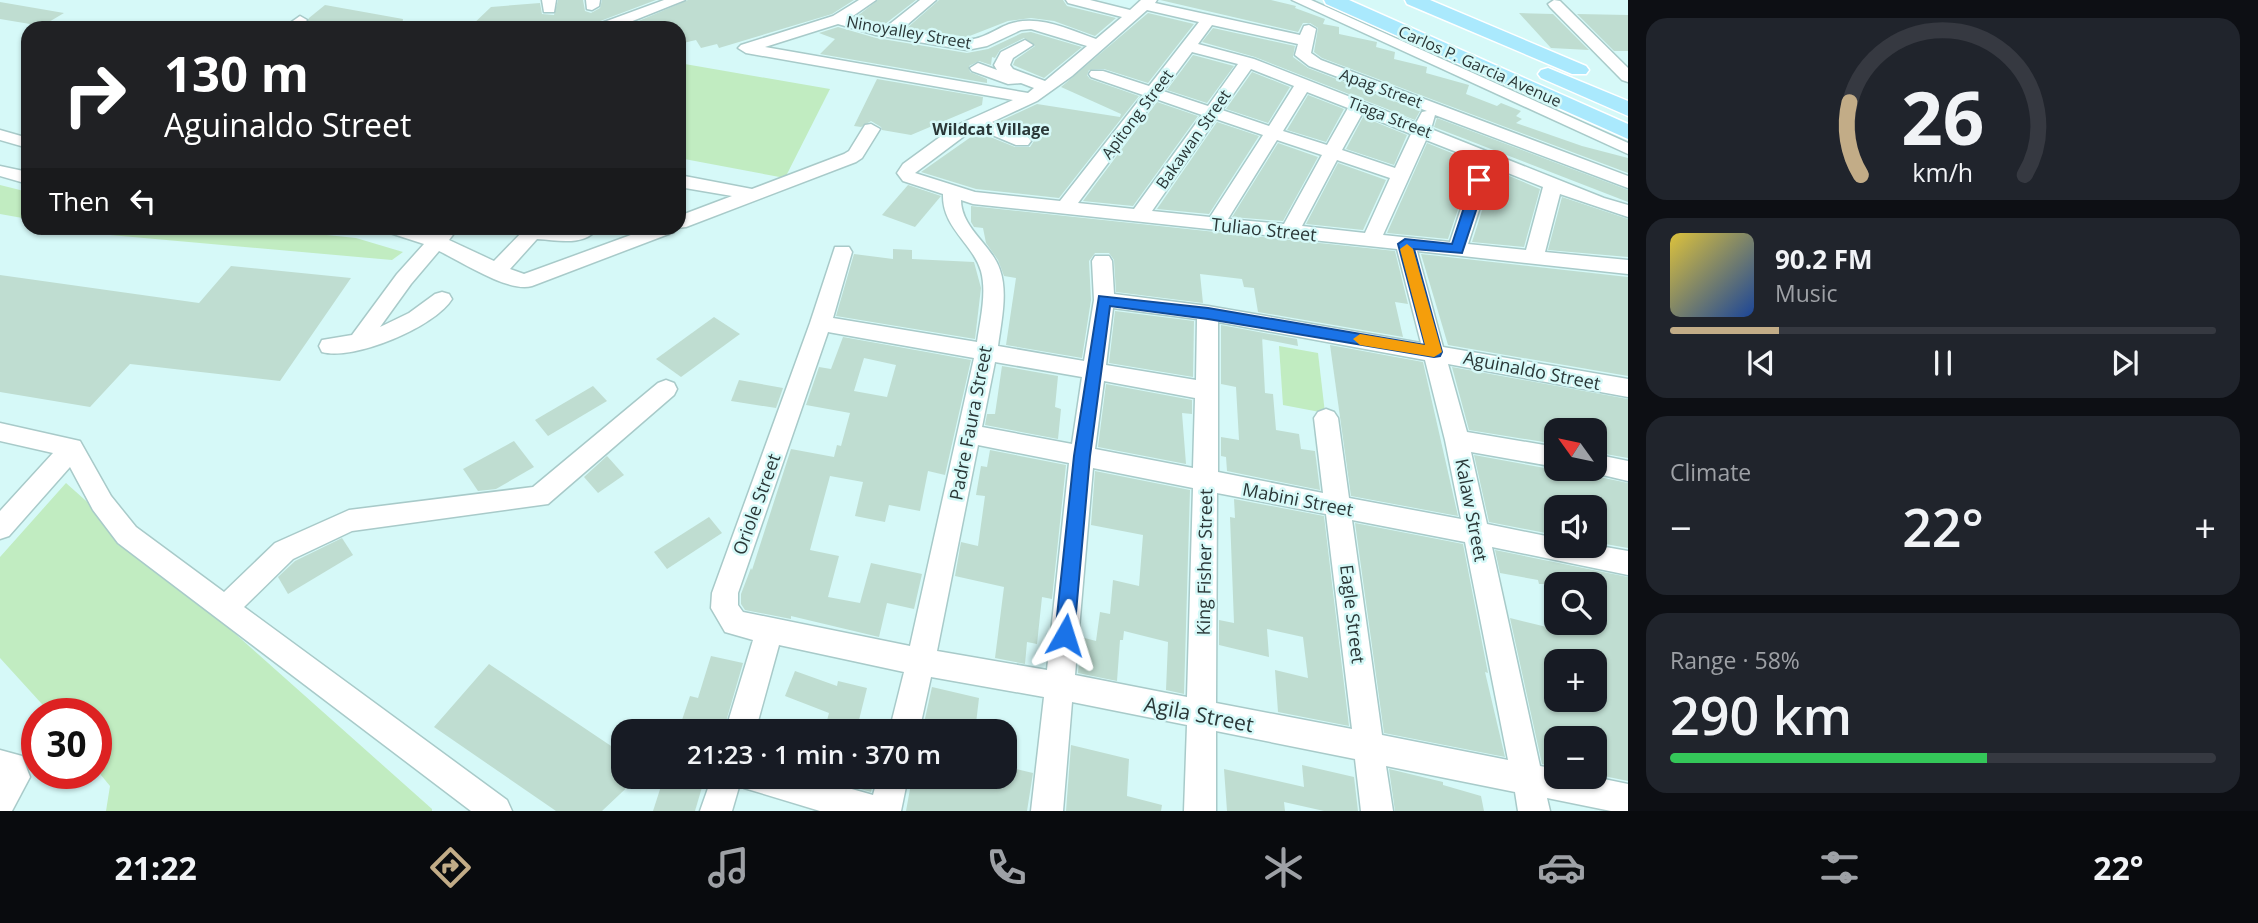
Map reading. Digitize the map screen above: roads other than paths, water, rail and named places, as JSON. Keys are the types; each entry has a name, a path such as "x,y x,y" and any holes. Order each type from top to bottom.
{"main road":[{"name":"Carlos P. Garcia Avenue","path":"1333,0 1628,132"},
{"name":"Carlos P. Garcia Avenue","path":"1380,0 1628,108"},
{"path":"1414,0 1489,28 1628,90"}],"street":[{"path":"614,21 645,5 678,0"},
{"path":"869,0 838,19 740,48 848,68 1039,93"},
{"path":"890,31 929,0"},
{"name":"Apag Street","path":"1073,0 1143,7 1307,35 1303,55 1308,60 1432,106 1527,124 1628,182"},
{"path":"1299,0 1527,124 1628,149"},
{"path":"1555,4 1628,77"},
{"path":"976,122 1039,93 1143,7"},
{"name":"Ninoyalley Street","path":"838,19 890,31 977,45 1020,25 1036,25 1098,45"},
{"name":"Apitong Street","path":"1065,208 1208,20"},
{"path":"1025,45 1006,55 1002,65 1007,72 1039,93"},
{"name":"Tiaga Street","path":"1188,46 1248,62 1553,184 1628,211"},
{"name":"Bakawan Street","path":"1139,216 1248,62"},
{"path":"978,68 1039,93"},
{"path":"1097,74 1401,176"},
{"path":"1215,224 1304,84"},
{"path":"1289,232 1358,105"},
{"path":"1371,240 1432,106"},
{"path":"976,122 1022,141"},
{"name":"Tuliao Street","path":"976,122 961,130 906,173 909,177 973,198 1628,267"},
{"path":"686,220 850,158 856,154 871,128"},
{"path":"0,135 21,141"},
{"path":"1457,249 1487,157"},
{"path":"0,171 21,176"},
{"path":"686,182 751,194"},
{"path":"1534,258 1553,184"},
{"name":"Padre Faura Street","path":"907,719 969,435 985,350 993,285 982,250 959,226 952,214 952,193"},
{"path":"358,342 404,279 441,235"},
{"path":"443,235 496,271 514,279 536,278 649,235"},
{"path":"496,271 530,235"},
{"name":"Kalaw Street","path":"1405,244 1457,440 1527,779"},
{"name":"Oriole Street","path":"769,632 735,623 724,608 725,593 821,323 842,252"},
{"path":"1047,811 1082,456 1104,300 1101,261"},
{"path":"330,346 358,342 411,324 442,299"},
{"name":"Aguinaldo Street","path":"1104,300 1208,313 1628,388"},
{"name":"King Fisher Street","path":"1200,811 1208,313"},
{"path":"821,323 1207,391"},
{"path":"225,608 284,551 349,521 540,497 666,389"},
{"name":"Eagle Street","path":"1326,418 1377,811"},
{"path":"0,432 72,448 102,503 127,535 496,811"},
{"name":"Mabini Street","path":"969,435 1628,563"},
{"path":"1457,440 1544,455"},
{"path":"0,528 72,448"},
{"path":"1607,467 1628,471"},
{"path":"744,719 769,632"},
{"name":"Agila Street","path":"769,632 1060,686 1628,799"},
{"path":"0,765 11,767 15,777 0,802"},
{"path":"1527,779 1534,811"},
{"path":"716,811 723,789"},
{"path":"797,789 874,811"},
{"path":"885,811 890,789"}],"district":[{"name":"Wildcat Village","path":"991,129"}]}
